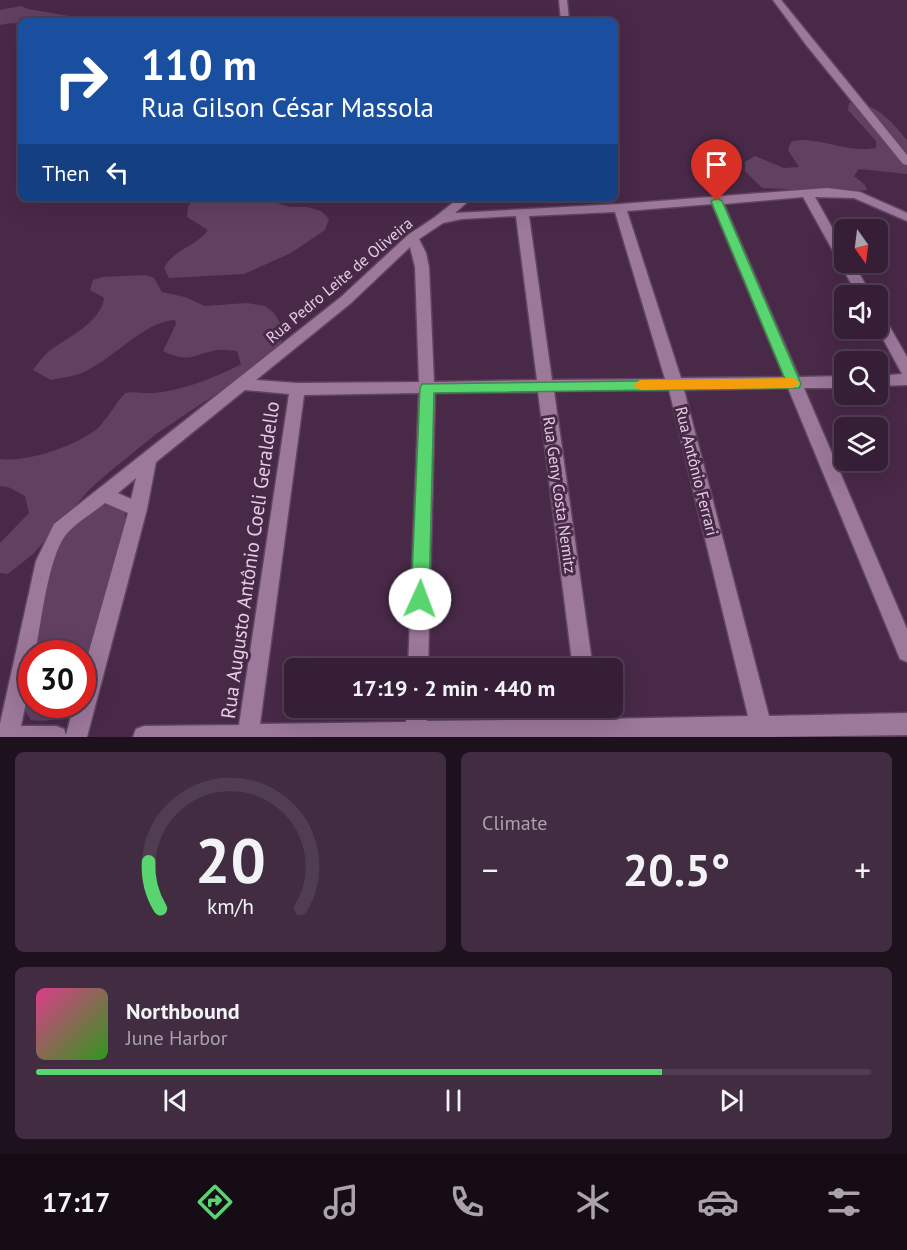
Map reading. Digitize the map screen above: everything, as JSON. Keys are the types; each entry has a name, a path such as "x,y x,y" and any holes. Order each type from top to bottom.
{"street":[{"path":"563,0 565,18"},
{"path":"777,0 810,44 907,162"},
{"name":"Rua Pedro Leite de Oliveira","path":"8,737 45,561 60,529 148,460 240,382 346,300 412,238 439,220 462,215 620,208 828,192 856,195 907,217"},
{"path":"807,193 834,241"},
{"path":"439,220 462,201"},
{"path":"717,201 907,652"},
{"name":"Rua Antônio Ferrari","path":"620,208 675,385 763,732"},
{"name":"Rua Geny Costa Nemitz","path":"522,213 582,658"},
{"path":"412,238 420,253 422,267 427,388 418,658"},
{"path":"888,336 907,370"},
{"path":"888,380 907,379"},
{"path":"240,382 267,388 297,389 834,382"},
{"name":"Rua Augusto Antônio Coeli Geraldello","path":"248,737 297,389"},
{"path":"76,737 138,509 148,460"},
{"path":"102,494 138,509"},
{"path":"416,734 417,718"},
{"path":"144,737 416,734 590,718 763,732 907,724"},
{"path":"8,737 56,737"}],"shaded area":[{"path":"21,6 69,16 18,18 18,23 0,25 0,10"},
{"path":"849,103 859,103 875,109 888,119 907,140 907,174 859,169 854,176 865,185 867,190 846,192 762,188 745,171 745,162 755,156 784,168 799,167 788,150 791,142 800,140 853,148 876,148 876,141 848,110"},
{"path":"192,201 271,201 290,207 307,207 321,211 329,219 325,230 291,253 244,274 169,278 164,268 168,262 208,230 187,217 188,207"},
{"path":"145,275 154,278 162,292 185,297 205,306 247,303 265,306 274,313 280,323 283,334 281,343 273,354 156,434 108,473 89,490 33,554 8,574 0,573 0,543 29,513 25,496 8,487 0,486 0,459 11,460 38,455 78,441 98,428 126,393 154,393 176,389 210,379 241,364 237,351 218,350 191,357 179,357 163,351 176,324 175,320 164,322 141,333 97,365 78,375 51,380 33,370 48,352 82,329 97,315 104,298 90,290 93,280 102,277"},
{"path":"112,505 124,511 127,522 93,640 34,640 45,577 64,529 94,506"},
{"path":"30,718 56,718 43,721"}],"slow traffic":[{"path":"640,385 793,383"}],"route":[{"path":"420,599 427,388 794,384 717,201"}]}
